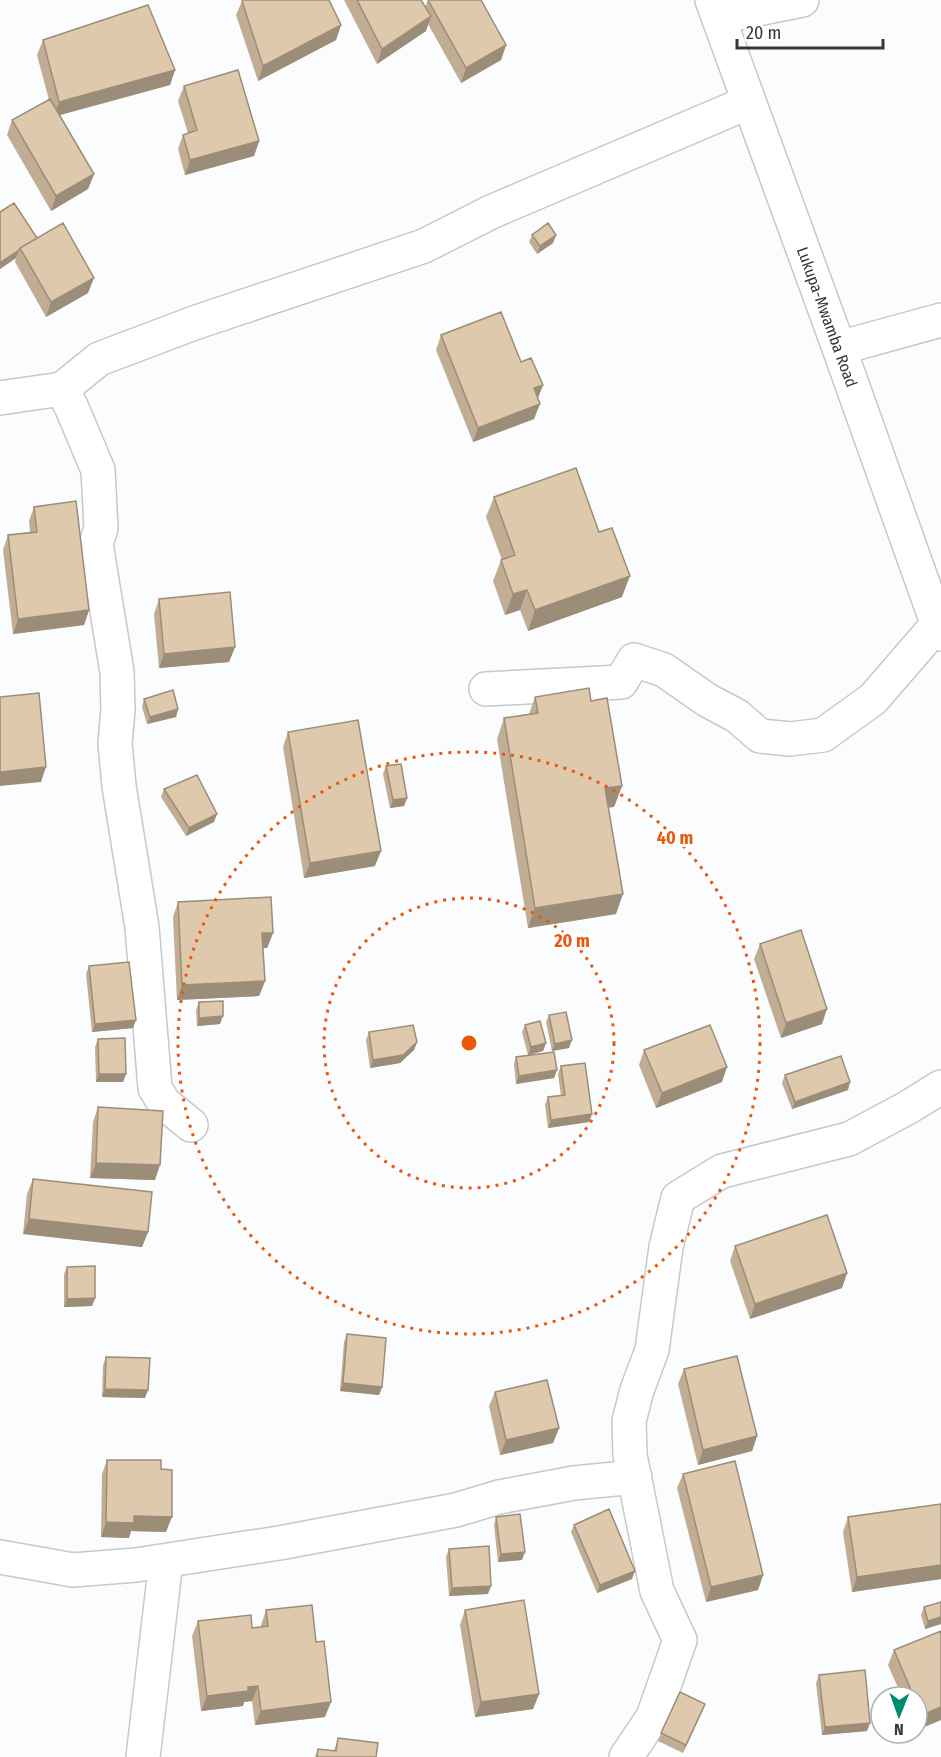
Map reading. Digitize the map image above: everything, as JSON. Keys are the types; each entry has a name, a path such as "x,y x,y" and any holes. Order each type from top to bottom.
{"street":[{"path":"716,9 802,0"},
{"name":"Lukupa-Mwamba Road","path":"716,9 940,627"},
{"path":"0,398 62,389 99,359 194,323 424,246 512,202 748,102"},
{"path":"839,348 941,320"},
{"path":"62,389 98,470 101,528 96,544 117,672 116,743 119,786 142,927 155,1088 164,1102 191,1125"},
{"path":"486,689 621,682 634,660 664,670 707,700 737,716 760,736 790,739 824,735 873,699 940,627"},
{"path":"626,1757 653,1717 680,1640 657,1591 630,1455 629,1421 637,1390 652,1350 666,1247 678,1198 722,1171 849,1139 941,1087"},
{"path":"0,1557 73,1570 136,1565 279,1543 456,1510 499,1497 574,1483 634,1477"},
{"path":"143,1757 166,1561"}],"building":[{"path":"243,0 329,0 341,25 263,66"},
{"path":"357,0 421,0 431,16 382,49"},
{"path":"428,0 481,0 506,45 466,68"},
{"path":"148,5 175,70 59,102 43,40"},
{"path":"238,70 259,141 190,160 183,135 197,130 184,86"},
{"path":"50,99 94,174 56,196 12,120"},
{"path":"14,203 37,238 0,263 0,212"},
{"path":"63,223 94,278 51,302 20,248"},
{"path":"548,223 556,235 540,246 532,235"},
{"path":"501,312 521,362 531,358 543,385 534,388 540,404 478,428 441,335"},
{"path":"576,468 599,532 612,528 630,576 535,610 527,590 513,594 501,560 515,555 494,497"},
{"path":"76,501 89,610 18,619 8,535 37,532 34,507"},
{"path":"230,592 235,647 164,654 159,599"},
{"path":"589,688 591,701 607,698 622,786 605,788 623,894 535,908 504,718 538,713 535,697"},
{"path":"173,690 178,709 150,717 144,699"},
{"path":"39,693 46,767 0,772 0,697"},
{"path":"358,720 381,851 310,863 288,732"},
{"path":"401,764 407,798 393,800 386,766"},
{"path":"197,775 217,814 189,828 164,789"},
{"path":"271,897 273,933 262,933 265,981 182,985 178,902"},
{"path":"801,930 827,1009 786,1023 760,944"},
{"path":"129,962 136,1020 95,1024 89,966"},
{"path":"223,1001 223,1016 199,1018 199,1002"},
{"path":"566,1012 572,1040 555,1044 549,1015"},
{"path":"540,1021 546,1043 531,1047 525,1025"},
{"path":"413,1025 417,1042 403,1055 373,1060 369,1032"},
{"path":"710,1025 727,1067 662,1093 644,1050"},
{"path":"125,1038 126,1074 99,1074 98,1039"},
{"path":"554,1052 557,1070 519,1076 516,1057"},
{"path":"841,1056 850,1082 795,1102 785,1075"},
{"path":"585,1063 592,1114 551,1120 548,1097 565,1095 561,1066"},
{"path":"98,1107 163,1111 160,1165 96,1163"},
{"path":"33,1179 152,1192 148,1232 29,1219"},
{"path":"827,1215 847,1273 755,1304 735,1246"},
{"path":"95,1266 95,1298 67,1299 67,1267"},
{"path":"347,1334 386,1338 382,1387 343,1383"},
{"path":"737,1356 757,1436 703,1450 684,1369"},
{"path":"106,1357 150,1358 148,1390 105,1389"},
{"path":"547,1380 559,1428 506,1440 495,1392"},
{"path":"107,1460 161,1460 161,1469 172,1470 172,1517 134,1516 134,1523 106,1522"},
{"path":"735,1461 763,1575 711,1587 683,1474"},
{"path":"941,1504 941,1565 857,1577 848,1517"},
{"path":"609,1509 635,1571 600,1585 574,1525"},
{"path":"520,1514 525,1552 501,1554 496,1517"},
{"path":"489,1546 491,1586 452,1588 449,1549"},
{"path":"524,1600 539,1694 481,1702 465,1610"},
{"path":"941,1602 941,1617 928,1621 924,1607"},
{"path":"312,1605 316,1642 324,1641 331,1702 261,1711 258,1686 248,1687 248,1691 207,1696 198,1621 251,1615 252,1628 268,1626 266,1610"},
{"path":"941,1631 941,1707 929,1712 929,1685 909,1685 894,1650"},
{"path":"865,1670 869,1723 825,1727 819,1675"},
{"path":"680,1692 705,1704 686,1745 661,1733"},
{"path":"338,1738 378,1743 376,1757 317,1757 318,1749 336,1751"}]}
